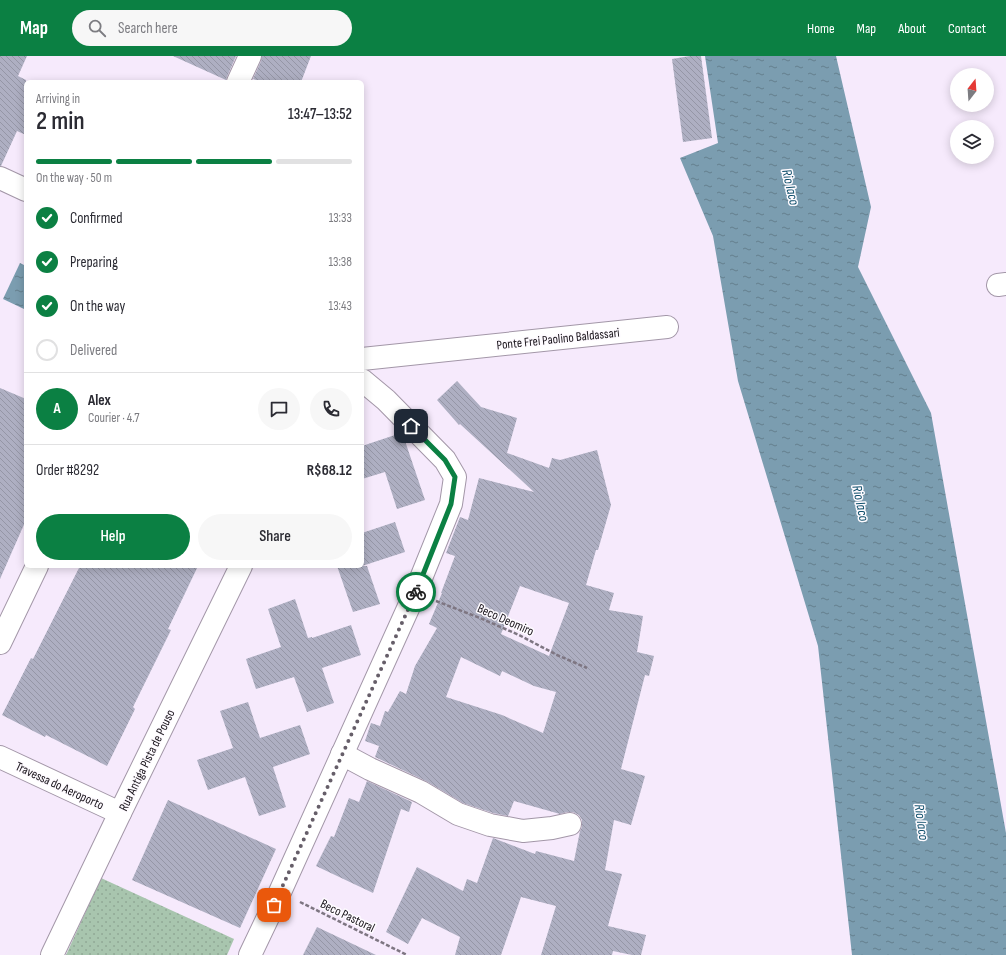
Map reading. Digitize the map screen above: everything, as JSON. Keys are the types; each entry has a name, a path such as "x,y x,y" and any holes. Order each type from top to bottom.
{"street":[{"path":"239,80 250,56"},
{"path":"0,178 24,189"},
{"name":"Ponte Frei Paolino Baldassari","path":"364,359 667,327"},
{"path":"250,955 415,593 451,504 455,477 445,460 386,400 364,382"},
{"path":"0,643 35,568"},
{"name":"Rua Antiga Pista de Pouso","path":"52,955 240,568"},
{"path":"342,754 370,769 421,792 458,814 490,825 523,831 552,828 570,824"},
{"name":"Travessa do Aeroporto","path":"0,757 120,813"}],"path":[{"name":"Beco Deomiro","path":"415,593 519,635 557,655 587,668"},
{"name":"Beco Pastoral","path":"280,892 408,955"}],"green space":[{"path":"101,878 234,939 227,955 66,955"}],"water":[{"name":"Rio Iaco","path":"705,56 836,56 871,207 858,267 931,413 1006,833 1006,955 852,955 818,646 738,381 713,236 680,158 718,143"},
{"path":"20,263 24,265 24,309 3,299"}],"building":[{"path":"0,56 27,56 18,76 26,80 24,80 24,134 17,131 0,166"},
{"path":"173,56 236,56 226,80"},
{"path":"262,56 311,56 302,80 253,79"},
{"path":"701,56 712,138 683,142 672,59"},
{"path":"457,381 481,407 517,418 507,453 549,468 552,458 560,460 597,450 611,505 586,585 614,593 609,610 643,616 637,652 654,656 649,676 645,675 621,769 645,776 631,825 614,820 605,870 622,874 608,926 646,935 641,955 632,955 613,951 612,955 541,955 556,906 521,897 501,955 455,955 460,937 422,918 408,944 386,932 417,867 463,891 467,879 477,883 493,838 535,854 536,851 574,861 582,827 582,820 579,815 573,812 560,814 514,801 508,816 493,813 463,803 426,781 375,757 379,746 365,741 371,723 380,726 385,711 388,712 400,691 406,694 415,666 437,628 429,624 455,556 446,553 460,517 468,520 479,478 534,492 460,424 459,425 437,400","holes":["520,586 569,603 549,656 501,634","461,657 500,676 502,671 534,686 556,692 543,733 502,715 446,697"]},
{"path":"0,388 24,398 24,525 0,579"},
{"path":"401,433 403,435 425,500 397,509 385,472 364,478 364,445"},
{"path":"395,522 405,552 364,565 364,532"},
{"path":"364,566 367,566 380,604 353,612 338,568 364,568"},
{"path":"79,568 197,568 168,629 171,630 133,707 135,709 107,766 46,735 45,737 2,715 31,658 33,659"},
{"path":"295,599 308,638 351,625 361,655 322,668 334,703 307,712 294,677 256,689 246,659 281,647 268,609"},
{"path":"248,702 260,738 300,725 310,754 273,767 286,807 259,816 245,777 208,790 197,760 233,748 220,711"},
{"path":"367,781 412,802 409,812 401,809 373,893 316,866 331,836 334,837 349,798 359,802"},
{"path":"168,800 276,849 240,928 132,880"},
{"path":"317,927 376,955 303,955"}],"way so far":[{"path":"274,905 416,592"}],"route":[{"path":"411,426 445,460 455,477 451,504 416,592"}]}
